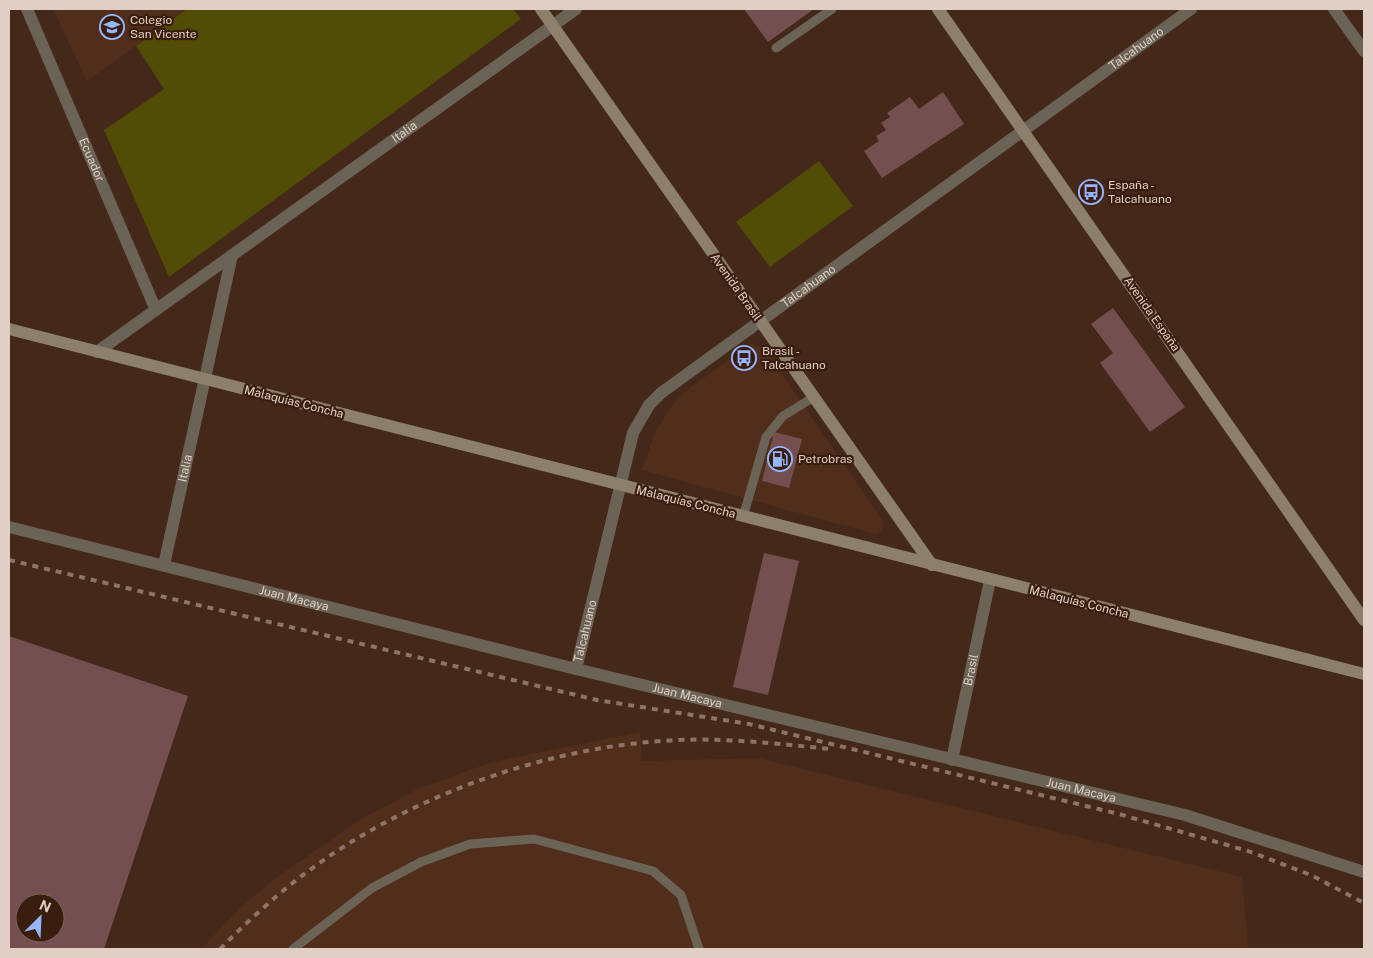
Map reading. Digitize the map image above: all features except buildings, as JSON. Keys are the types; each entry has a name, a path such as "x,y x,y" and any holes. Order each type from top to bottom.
{"street":[{"name":"Ecuador","path":"27,9 156,310"},
{"name":"Avenida Brasil","path":"540,9 932,565"},
{"name":"Italia","path":"97,352 576,9"},
{"name":"Avenida España","path":"938,9 1364,620"},
{"name":"Talcahuano","path":"576,669 633,433 648,405 661,393 1191,9"},
{"path":"1334,9 1364,50"},
{"name":"Italia","path":"164,565 232,255"},
{"name":"Malaquías Concha","path":"9,329 1364,674"},
{"name":"Juan Macaya","path":"9,527 576,669 1185,815 1364,872"},
{"name":"Brasil","path":"952,760 990,580"}],"lane":[{"path":"776,48 832,9"},
{"path":"743,517 766,437 783,416 814,397"},
{"path":"293,949 372,888 421,862 470,844 534,839 653,870 682,895 699,949"}],"shaded area":[{"name":"Colegio San Vicente","path":"53,9 187,9 87,81"},
{"path":"187,9 513,9 521,19 169,277 104,130 164,89 136,46"},
{"path":"819,161 853,206 770,267 736,222"},
{"path":"750,344 764,348 881,518 883,527 881,531 876,534 871,533 642,470 655,432 683,393"},
{"path":"640,732 642,761 758,758 1242,877 1248,949 201,949 241,907 277,877 363,818 418,789 492,762"}],"railway":[{"path":"9,560 597,700 749,724 1119,814 1248,851 1311,875 1364,903"},
{"path":"220,949 284,890 347,844 436,798 484,779 532,764 581,752 630,744 679,740 717,740 830,749"}],"place":[{"name":"Colegio San Vicente","path":"112,27"},
{"name":"España - Talcahuano","path":"1091,192"},
{"name":"Brasil - Talcahuano","path":"744,358"},
{"name":"Petrobras","path":"780,459"}]}
